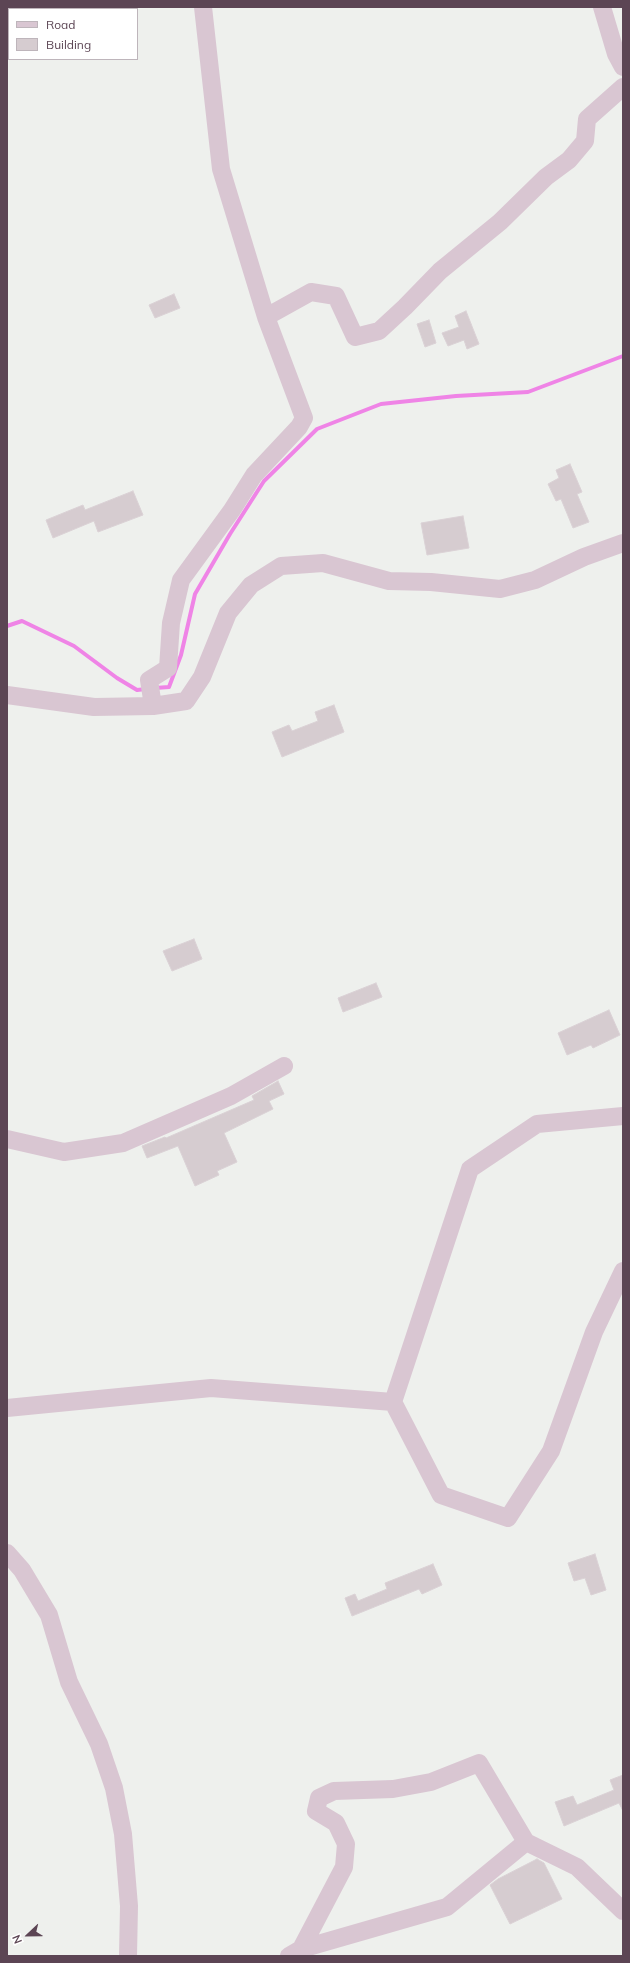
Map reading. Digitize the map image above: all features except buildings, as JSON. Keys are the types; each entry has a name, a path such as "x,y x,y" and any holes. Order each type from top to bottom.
{"street":[{"path":"153,706 149,680 168,668 171,623 181,580 232,510 254,474 299,427 304,418 266,317 221,169 203,7"},
{"path":"602,7 616,54 623,67"},
{"path":"266,317 311,292 336,296 355,337 379,331 405,308 440,271 500,222 546,177 569,160 585,141 587,119 623,87"},
{"path":"7,695 94,707 153,706 186,701 202,677 228,613 251,585 281,566 323,562 389,581 431,582 500,589 535,580 584,557 623,543"},
{"path":"7,1139 64,1152 123,1143 231,1096 284,1066"},
{"path":"623,1116 536,1124 470,1170 393,1402 441,1495 508,1518 551,1451 594,1332 623,1271"},
{"path":"7,1408 211,1388 393,1402"},
{"path":"7,1554 22,1570 49,1615 69,1682 99,1744 114,1788 124,1842 129,1906 128,1956"},
{"path":"295,1952 344,1867 346,1844 336,1823 316,1811 319,1798 334,1791 394,1789 431,1782 479,1763 526,1842 577,1867 623,1911"},
{"path":"295,1952 447,1907 526,1842"}],"waterway":[{"path":"155,688 169,687 181,655 195,594 230,534 264,481 317,429 381,404 456,396 528,392 623,356"},
{"path":"7,626 22,621 74,646 117,678 137,690 146,689"}]}
